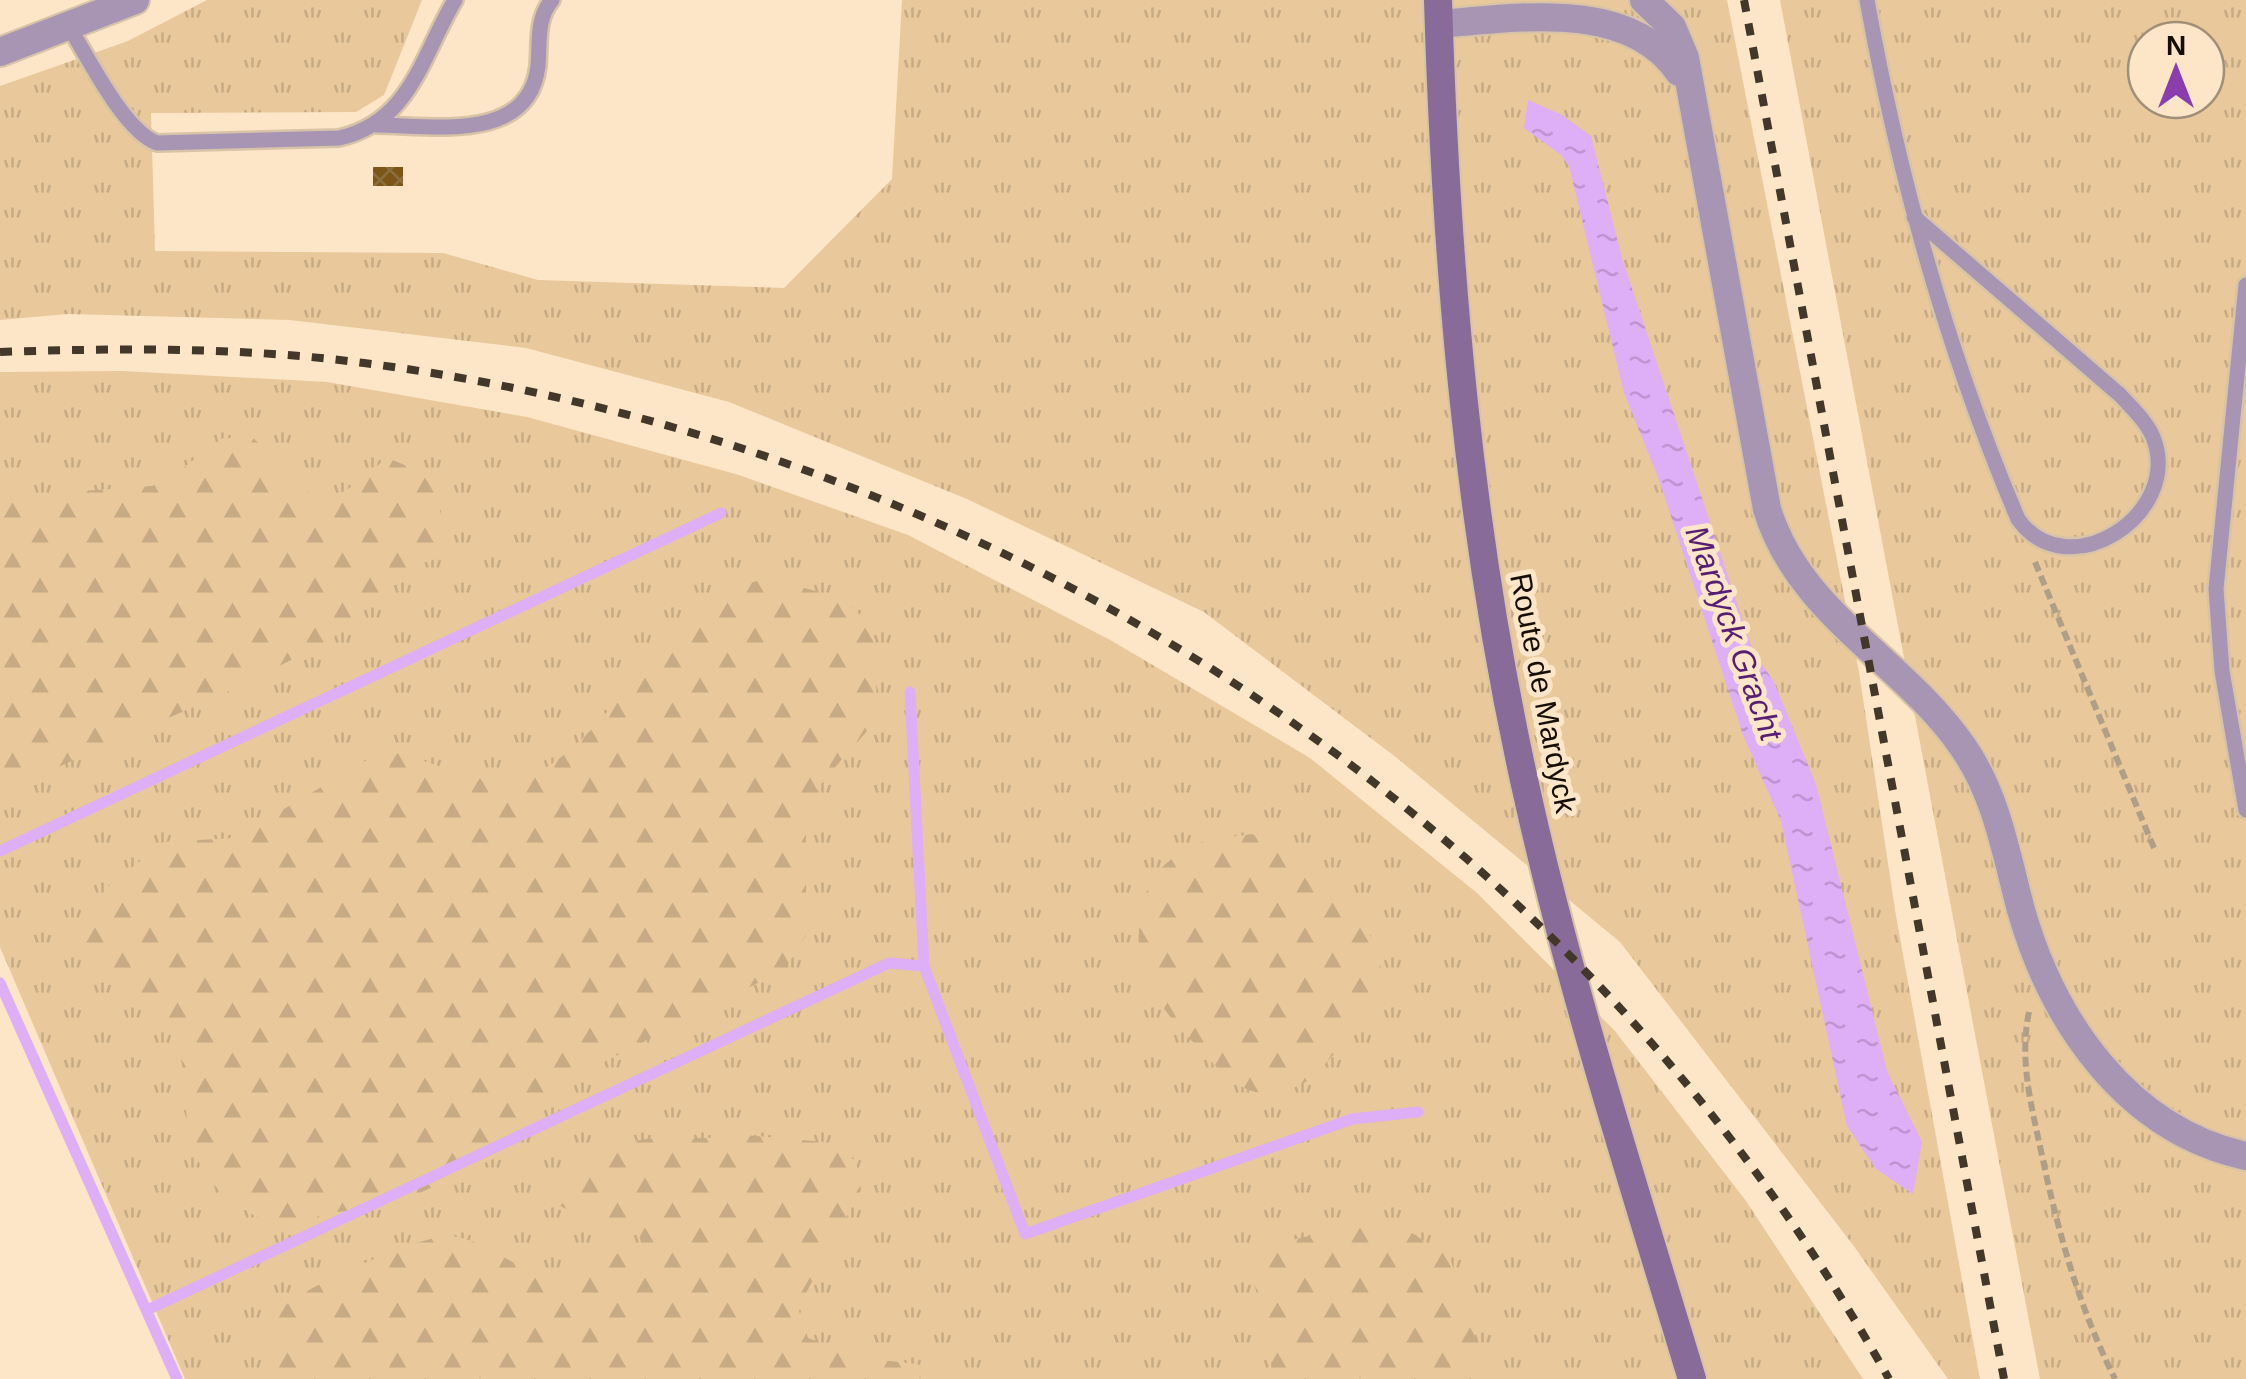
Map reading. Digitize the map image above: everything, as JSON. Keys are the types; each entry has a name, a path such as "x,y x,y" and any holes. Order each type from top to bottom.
{"main road":[{"name":"Route de Mardyck","path":"1438,12 1458,356 1500,657 1526,788 1565,949 1692,1379"}],"street":[{"path":"0,52 135,0"},
{"path":"1644,0 1678,36 1774,532 1804,586 1949,728 1976,766 1995,810 2039,962 2072,1027 2123,1090 2187,1136 2246,1156"},
{"path":"1438,12 1578,9 1617,16 1640,27 1662,46 1692,101"}],"lane":[{"path":"376,125 394,110 417,78 455,0"},
{"path":"69,27 132,125 157,143 339,138 376,125 478,126 511,114 533,86 540,27 552,0"},
{"path":"1867,0 1885,102 1914,217 1970,401 2018,518 2027,532 2052,546 2086,546 2122,529 2152,498 2156,484 2152,436 2120,395 1914,217"},
{"path":"2246,285 2216,589 2222,670 2246,810"}],"path":[{"path":"2018,518 2154,848"},
{"path":"2039,962 2024,1045 2028,1092 2066,1261 2116,1379"}],"green space":[{"path":"207,0 422,0 384,95 356,112 151,113 155,251 443,253 538,280 784,288 892,179 902,0 1727,0 1859,672 1896,916 1980,1379 1948,1379 1853,1245 1620,942 1397,758 1204,612 967,499 729,402 526,348 290,320 68,314 0,320 0,86 128,41"},
{"path":"1780,0 2246,0 2246,1379 2040,1379"},
{"path":"123,371 327,382 527,417 739,475 908,535 1112,641 1310,758 1477,893 1615,1031 1746,1201 1863,1379 185,1379 0,947 0,372"},
{"path":"223,438 253,438 275,458 284,482 319,495 341,493 388,458 435,478 443,526 451,545 446,556 403,569 331,640 227,692 31,779 0,773 0,497 152,486"},
{"path":"769,578 844,599 863,618 877,645 876,713 868,730 823,781 806,811 806,935 785,969 598,1065 553,1104 514,1127 500,1156 387,1208 324,1213 289,1233 226,1197 212,1183 193,1147 181,1059 168,1022 135,987 65,942 66,930 96,916 105,889 164,842 235,838 382,751 485,780 516,780 542,770 590,731 693,612 720,594"},
{"path":"1252,834 1296,860 1343,899 1362,922 1375,947 1381,972 1372,1006 1321,1069 1299,1086 1270,1093 1244,1088 1213,1064 1160,1003 1144,976 1139,956 1143,906 1158,872 1177,855 1200,843"},
{"path":"734,1134 825,1142 856,1161 861,1190 798,1308 808,1338 862,1358 917,1364 953,1379 285,1379 270,1354 275,1316 303,1293 356,1267 433,1238 448,1236 473,1242 552,1284 641,1243 637,1227 568,1210 551,1201 555,1180 593,1157 634,1141"},
{"path":"1351,1226 1412,1233 1450,1258 1488,1379 1275,1379 1253,1277 1275,1244"}],"water":[{"name":"Mardyck Gracht","path":"1528,100 1562,115 1591,136 1622,258 1753,651 1774,682 1816,784 1887,1071 1922,1142 1913,1194 1876,1169 1847,1126 1781,821 1743,735 1658,477 1624,393 1569,166 1561,155 1524,128"}],"building":[{"path":"373,167 403,167 403,186 373,186"}],"waterway":[{"path":"0,851 721,513"},
{"path":"910,692 924,966 1025,1234 1352,1119 1418,1112"},
{"path":"147,1310 889,963 924,966"},
{"path":"0,983 177,1379"}],"railway":[{"path":"1744,0 2004,1379"},
{"path":"0,352 182,350 318,358 364,363 598,407 825,477 1042,573 1246,691 1436,833 1608,995 1760,1178 1889,1379"}]}
